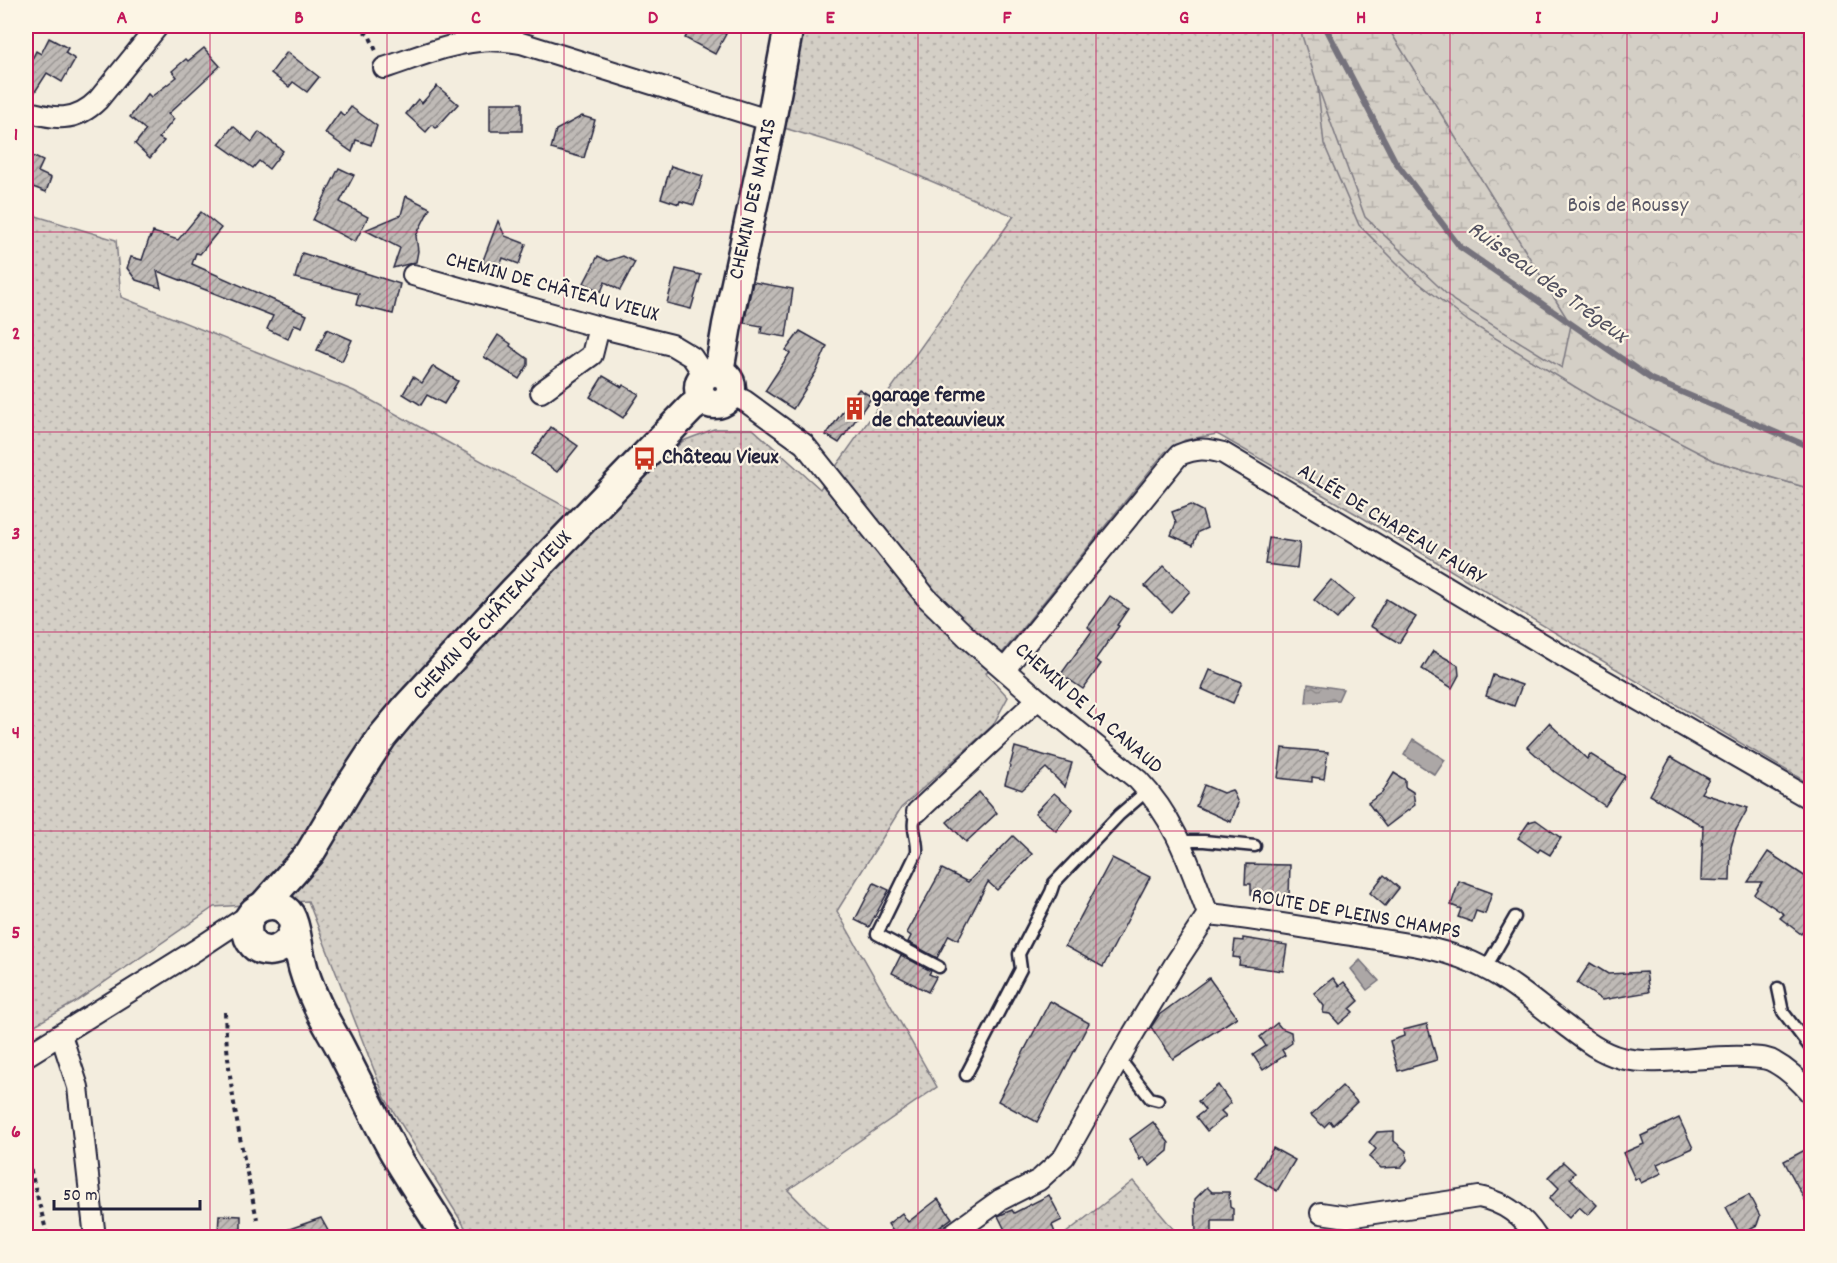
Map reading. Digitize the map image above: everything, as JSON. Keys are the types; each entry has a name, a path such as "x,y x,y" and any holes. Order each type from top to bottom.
{"street":[{"path":"26,111 61,118 89,109 158,26"},
{"name":"CHEMIN DES NATAIS","path":"714,385 771,121 789,26"},
{"path":"384,68 463,43 502,40 521,43 771,121"},
{"name":"CHEMIN DE CHÂTEAU VIEUX","path":"413,274 679,348 698,350 713,346 724,337"},
{"path":"541,392 592,355 599,327"},
{"name":"CHEMIN DE CHÂTEAU VIEUX","path":"679,348 692,357 714,385"},
{"name":"CHEMIN DE LA CANAUD","path":"714,385 745,400 804,444 926,597 969,639 1038,699 1148,790 1181,841 1208,914"},
{"name":"CHEMIN DE CHÂTEAU-VIEUX","path":"448,1238 395,1154 316,1002 301,961 292,922 297,891 310,853 382,737 514,591 714,385"},
{"name":"ALLÉE DE CHAPEAU FAURY","path":"1005,669 1179,455 1208,448 1223,453 1571,661 1812,800"},
{"path":"917,812 1038,699"},
{"name":"CHEMIN DE CHÂTEAU-VIEUX","path":"258,909 310,853"},
{"path":"26,1056 258,909 274,904 284,909 292,922 292,937 286,945 277,950 228,945 196,950"},
{"path":"258,909 248,921 247,930 250,938 261,948"},
{"path":"947,1238 1000,1200 1039,1180 1064,1157 1174,964 1208,914"},
{"name":"ROUTE DE PLEINS CHAMPS","path":"1208,914 1258,919 1423,947 1463,958 1512,985 1585,1040 1611,1055 1635,1061 1732,1056 1763,1058 1773,1061 1788,1071 1812,1095"},
{"name":"CHEMIN DE CHÂTEAU-VIEUX","path":"261,948 285,964 316,1002"},
{"path":"61,1035 78,1087 95,1238"},
{"path":"1321,1213 1348,1217 1479,1197 1493,1200 1506,1207 1530,1228 1537,1238"}],"lane":[{"path":"966,1075 1021,969 1019,954 1054,883 1119,815 1148,790"},
{"path":"917,812 912,825 917,852 877,934 939,968"},
{"path":"1181,841 1255,846"},
{"path":"1485,969 1515,917"},
{"path":"1778,988 1783,1012 1812,1050"},
{"path":"1117,1062 1126,1067 1150,1098 1158,1100"}],"path":[{"path":"357,26 369,35 384,68"},
{"path":"225,1012 226,1048 242,1149 257,1219"},
{"path":"26,1152 48,1238"}],"green space":[{"path":"798,26 1311,26 1715,461 1811,489 1811,785 1358,515 1217,434 1185,440 1165,452 986,673 1008,697 993,725 901,808 837,911 937,1087 788,1190 834,1237 471,1237 385,1098 308,901 214,907 74,1003 26,1030 26,213 116,240 121,297 354,391 595,523 683,441 714,429 753,429 820,489 1014,216 855,149 777,126"},
{"path":"1299,26 1387,26 1571,325 1562,368 1454,301 1365,217 1319,90"},
{"name":"Bois de Roussy","path":"1311,26 1811,26 1811,489 1715,461 1595,399 1469,322 1410,276 1359,225 1324,144"},
{"path":"1133,1181 1180,1237 1061,1237"}],"water":[{"path":"1308,684 1343,689 1338,700 1306,703"},
{"path":"1413,739 1445,760 1435,775 1404,755"},
{"path":"1360,960 1379,981 1367,990 1351,969"}],"building":[{"path":"692,26 710,26 726,34 715,54 685,38"},
{"path":"49,38 68,48 65,53 75,59 62,82 47,73 31,98 26,95 26,84 31,74 26,71 36,51 41,54"},
{"path":"204,48 220,66 168,114 174,119 159,138 164,141 150,158 135,144 146,130 130,117 148,94 151,97 177,77 172,71"},
{"path":"287,52 319,77 307,92 293,82 289,87 271,73"},
{"path":"437,86 458,104 436,128 432,125 426,132 406,114 418,99 422,103"},
{"path":"490,103 522,103 522,131 490,131"},
{"path":"351,107 377,126 371,145 356,140 352,152 325,133 340,112 344,116"},
{"path":"582,116 595,120 584,158 551,149 556,130"},
{"path":"233,126 252,142 259,132 283,151 269,169 259,161 253,168 219,144"},
{"path":"26,153 43,161 38,172 51,178 46,192 33,187 27,203 26,202"},
{"path":"671,166 703,176 694,205 680,201 679,204 661,198"},
{"path":"339,168 354,175 340,202 368,217 355,242 313,220"},
{"path":"406,196 430,208 416,236 418,251 416,262 393,268 400,248 365,230 401,215"},
{"path":"201,212 221,228 200,254 196,253 192,264 307,315 302,327 294,324 288,339 267,329 273,316 157,271 161,288 136,280 127,268 131,257 142,260 153,232 178,240"},
{"path":"498,221 505,236 526,244 519,264 503,258 499,269 482,263"},
{"path":"302,253 400,284 393,314 356,305 359,294 295,278"},
{"path":"598,256 608,261 623,256 635,262 620,290 605,282 601,292 584,283"},
{"path":"676,269 701,275 691,309 667,303"},
{"path":"753,282 793,289 786,337 761,333 762,326 744,323"},
{"path":"327,329 352,340 342,361 317,350"},
{"path":"800,331 827,346 816,372 793,409 765,391 790,353 786,350"},
{"path":"498,335 528,359 528,365 519,379 484,357"},
{"path":"433,366 458,381 444,404 427,395 421,405 403,394 413,377 422,383"},
{"path":"603,376 639,394 623,418 590,397"},
{"name":"garage ferme de chateauvieux","path":"859,389 872,397 839,443 826,435"},
{"path":"551,427 578,446 557,472 532,454"},
{"path":"1190,505 1202,511 1207,528 1198,532 1193,545 1171,535 1176,523 1172,512"},
{"path":"1269,538 1300,543 1297,568 1265,564"},
{"path":"1164,566 1190,591 1171,612 1145,586"},
{"path":"1331,580 1354,599 1337,619 1314,600"},
{"path":"1110,596 1128,609 1095,660 1101,664 1083,689 1061,674 1092,631 1088,627"},
{"path":"1386,599 1416,617 1399,643 1370,626"},
{"path":"1433,651 1458,665 1459,675 1452,688 1422,669"},
{"path":"1210,670 1242,682 1233,703 1202,689"},
{"path":"1493,675 1522,685 1514,706 1486,696"},
{"path":"1549,723 1587,759 1590,754 1625,776 1605,806 1555,772 1527,747"},
{"path":"1015,747 1072,763 1065,787 1046,768 1022,790 1005,784"},
{"path":"1282,748 1328,752 1324,779 1312,777 1312,782 1278,778"},
{"path":"1671,757 1709,779 1701,793 1748,808 1736,830 1731,847 1730,881 1701,880 1703,826 1650,795"},
{"path":"1394,773 1405,780 1405,787 1413,792 1415,805 1386,827 1368,803 1382,793"},
{"path":"1204,785 1223,793 1232,790 1238,803 1231,822 1196,806"},
{"path":"979,792 997,813 966,842 947,822"},
{"path":"1054,793 1073,809 1056,831 1035,813"},
{"path":"1536,820 1561,838 1550,855 1540,849 1538,852 1518,838 1529,822"},
{"path":"1013,836 1032,854 997,890 988,882 958,940 949,935 937,958 908,942 911,936 907,933 942,869 968,882"},
{"path":"1768,852 1812,881 1812,920 1801,934 1780,918 1784,914 1754,894 1762,882 1748,882"},
{"path":"1112,858 1150,877 1103,967 1065,946"},
{"path":"1246,864 1290,865 1289,896 1251,895 1251,884 1245,884"},
{"path":"1384,875 1399,888 1385,906 1370,893"},
{"path":"1459,881 1492,893 1485,914 1476,911 1472,922 1458,917 1461,909 1451,905"},
{"path":"874,883 889,890 869,927 855,920"},
{"path":"1243,938 1287,945 1283,971 1239,965 1240,958 1233,957 1235,940 1243,941"},
{"path":"901,955 931,971 929,974 936,977 928,992 892,973"},
{"path":"1590,963 1608,974 1646,972 1649,992 1602,1000 1577,983"},
{"path":"1209,978 1237,1017 1173,1059 1151,1027 1159,1015"},
{"path":"1333,978 1339,986 1344,982 1359,1001 1350,1009 1353,1012 1339,1024 1330,1014 1323,1013 1324,1006 1314,993"},
{"path":"1050,1001 1089,1023 1037,1122 998,1101"},
{"path":"1277,1023 1281,1028 1291,1032 1292,1043 1282,1050 1285,1055 1263,1070 1253,1055 1266,1046 1260,1037"},
{"path":"1427,1024 1437,1060 1398,1071 1390,1041 1404,1036 1403,1030"},
{"path":"1218,1085 1231,1103 1221,1111 1226,1116 1207,1131 1196,1117 1205,1110 1198,1101"},
{"path":"1342,1086 1357,1102 1333,1125 1330,1121 1324,1127 1311,1115"},
{"path":"1679,1118 1693,1148 1657,1164 1662,1173 1641,1183 1638,1178 1635,1179 1623,1153 1644,1144 1641,1136"},
{"path":"1153,1122 1169,1143 1168,1151 1150,1166 1143,1157 1140,1160 1130,1139"},
{"path":"1394,1131 1394,1141 1406,1151 1407,1160 1401,1167 1381,1168 1369,1157 1376,1149 1369,1142 1377,1132"},
{"path":"1273,1148 1295,1160 1277,1191 1255,1178"},
{"path":"1805,1150 1812,1163 1812,1213 1784,1161"},
{"path":"1563,1162 1575,1173 1570,1178 1597,1205 1588,1215 1579,1207 1569,1218 1549,1199 1559,1188 1548,1177"},
{"path":"1207,1187 1212,1192 1229,1192 1233,1221 1212,1221 1212,1234 1196,1234 1195,1199"},
{"path":"1049,1195 1062,1220 1052,1225 1057,1238 1042,1238 1039,1231 1027,1238 1009,1238 998,1216 1012,1210 1014,1213"},
{"path":"1749,1195 1760,1216 1757,1225 1740,1234 1726,1207"},
{"path":"938,1199 952,1218 925,1238 887,1238 894,1233 888,1224 902,1213 908,1222"},
{"path":"219,1215 241,1216 241,1234 218,1234"},
{"path":"321,1218 332,1238 272,1238 272,1235"}],"waterway":[{"name":"Ruisseau des Trégeux","path":"1325,26 1395,161 1460,247 1651,379 1812,448"}],"place":[{"name":"garage ferme de chateauvieux","path":"854,409"},
{"name":"Château Vieux","path":"644,458"}]}
